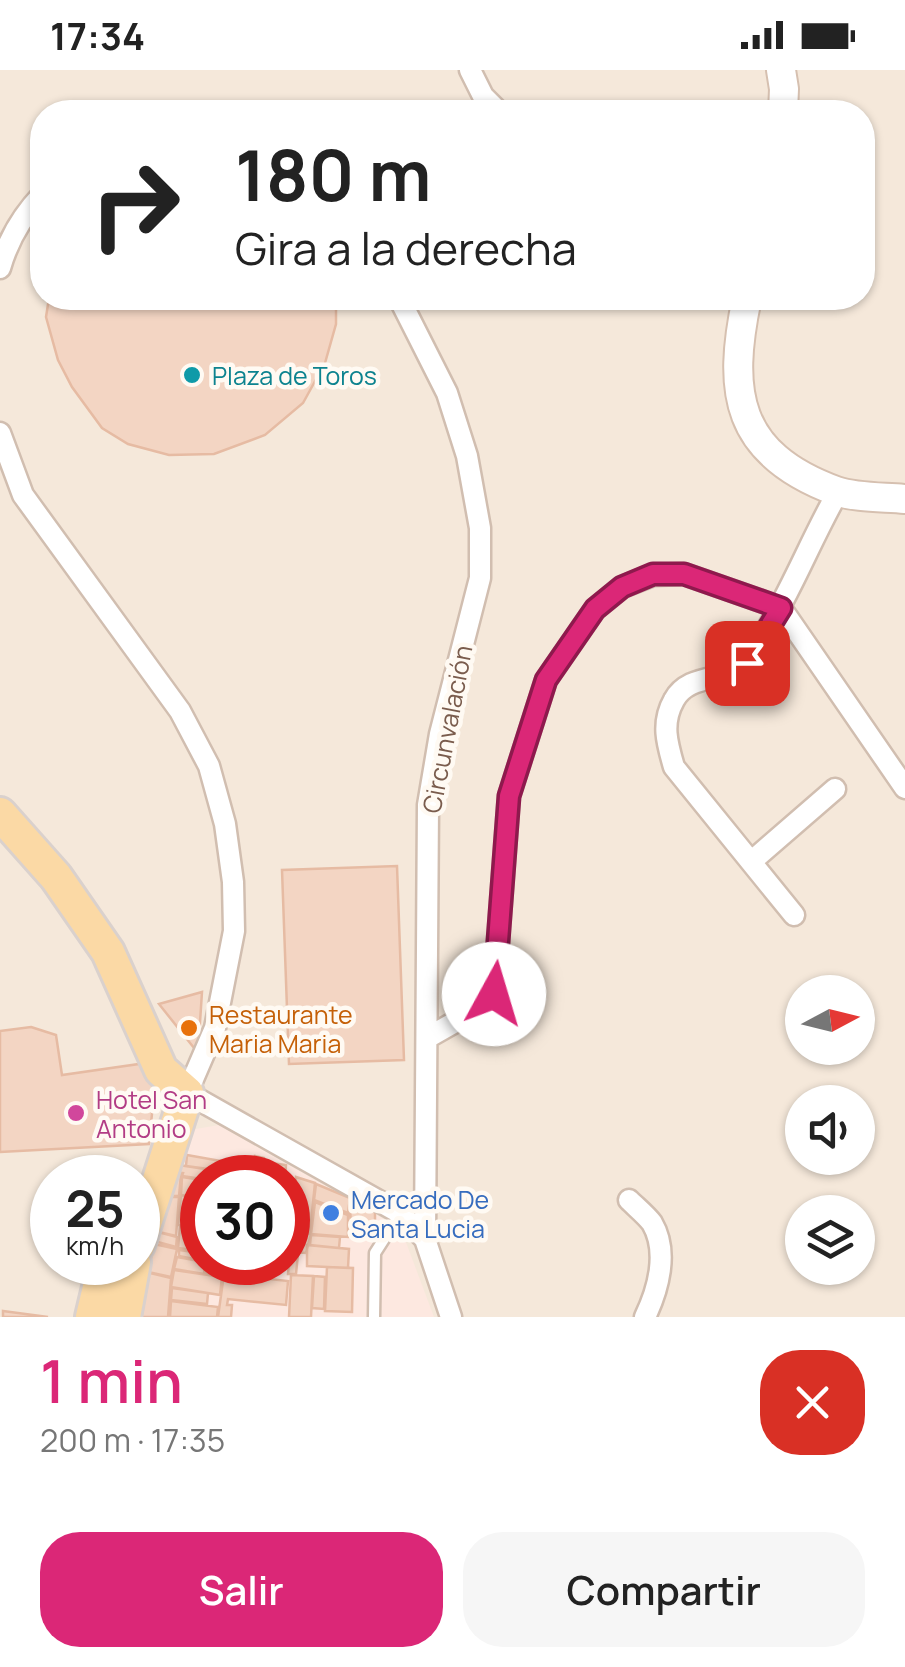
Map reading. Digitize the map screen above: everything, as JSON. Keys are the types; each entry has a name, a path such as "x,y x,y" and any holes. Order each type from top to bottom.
{"main road":[{"path":"0,814 56,877 108,952 161,1070 187,1092"},
{"path":"153,1155 187,1092"},
{"path":"160,1176 187,1092"},
{"path":"92,1317 100,1285"},
{"path":"124,1317 130,1285"}],"street":[{"path":"470,70 487,100"},
{"path":"781,70 782,100"},
{"path":"0,268 5,250 30,208"},
{"name":"Circunvalación","path":"406,310 447,393 468,456 480,528 480,578 440,734 428,805 426,1239"},
{"path":"744,310 739,334 740,405 767,451 793,470 838,492 905,499"},
{"path":"0,432 23,495 180,711 208,766 225,824 233,882 234,931 215,1028 187,1092 400,1213 426,1239 444,1287 450,1317"},
{"path":"794,915 674,767 665,738 668,712 677,694 693,682 729,674 747,663 781,608 838,492"},
{"path":"427,1038 485,1005 494,994 509,796 546,680 595,609 622,587 653,574 684,574 781,608 905,788"},
{"path":"752,861 836,789"},
{"path":"629,1200 652,1223 658,1242 658,1282 645,1317"}],"lane":[{"path":"374,1317 376,1252 400,1213"}],"shaded area":[{"path":"0,70 905,70 905,1317 0,1317"},
{"name":"Mercado De Santa Lucia","path":"219,1125 272,1155 180,1155 180,1285 310,1285 310,1177 401,1229 434,1317 136,1317 141,1285 160,1285 163,1197 190,1130"}],"building":[{"name":"Plaza de Toros","path":"47,310 336,310 336,324 325,363 303,403 265,435 214,454 169,455 128,444 102,428 58,360"},
{"path":"397,866 404,1060 289,1064 282,870"},
{"name":"Restaurante Maria Maria","path":"202,992 198,1053 159,1004"},
{"name":"Hotel San Antonio","path":"31,1027 56,1035 62,1075 153,1062 155,1083 149,1144 0,1152 0,1031"},
{"path":"172,1164 180,1165 180,1173 171,1172"},
{"path":"171,1172 180,1174 179,1196 167,1196"},
{"path":"310,1181 315,1183 310,1232"},
{"path":"316,1184 350,1198 348,1213 314,1200"},
{"path":"166,1197 179,1197 176,1236 160,1232"},
{"path":"315,1202 348,1215 348,1237 311,1234"},
{"path":"350,1208 375,1208 375,1225 351,1225"},
{"path":"366,1226 366,1235 351,1235 350,1227"},
{"path":"160,1233 177,1237 176,1247 160,1243"},
{"path":"311,1235 340,1237 339,1248 310,1245"},
{"path":"160,1245 177,1249 171,1277 160,1275"},
{"path":"310,1245 349,1249 348,1268 310,1266"},
{"path":"327,1267 353,1268 352,1312 325,1311"},
{"path":"174,1270 180,1271 180,1285 221,1285 220,1295 171,1287"},
{"path":"160,1275 171,1278 168,1317 140,1317 144,1285 160,1285"},
{"path":"313,1276 311,1317 289,1317 291,1285 310,1285"},
{"path":"314,1276 325,1277 324,1309 312,1308"},
{"path":"222,1285 288,1285 286,1305 228,1299 231,1317 218,1317"},
{"path":"172,1288 208,1293 207,1304 171,1300"},
{"path":"171,1301 218,1307 217,1317 170,1317"},
{"path":"3,1311 48,1317 3,1317"}],"place":[{"name":"Plaza de Toros","path":"192,375"},
{"name":"Restaurante Maria Maria","path":"189,1028"},
{"name":"Hotel San Antonio","path":"76,1113"},
{"name":"Mercado De Santa Lucia","path":"331,1213"}],"route":[{"path":"494,994 509,796 546,680 595,609 622,587 653,574 684,574 781,608 747,663"}]}
